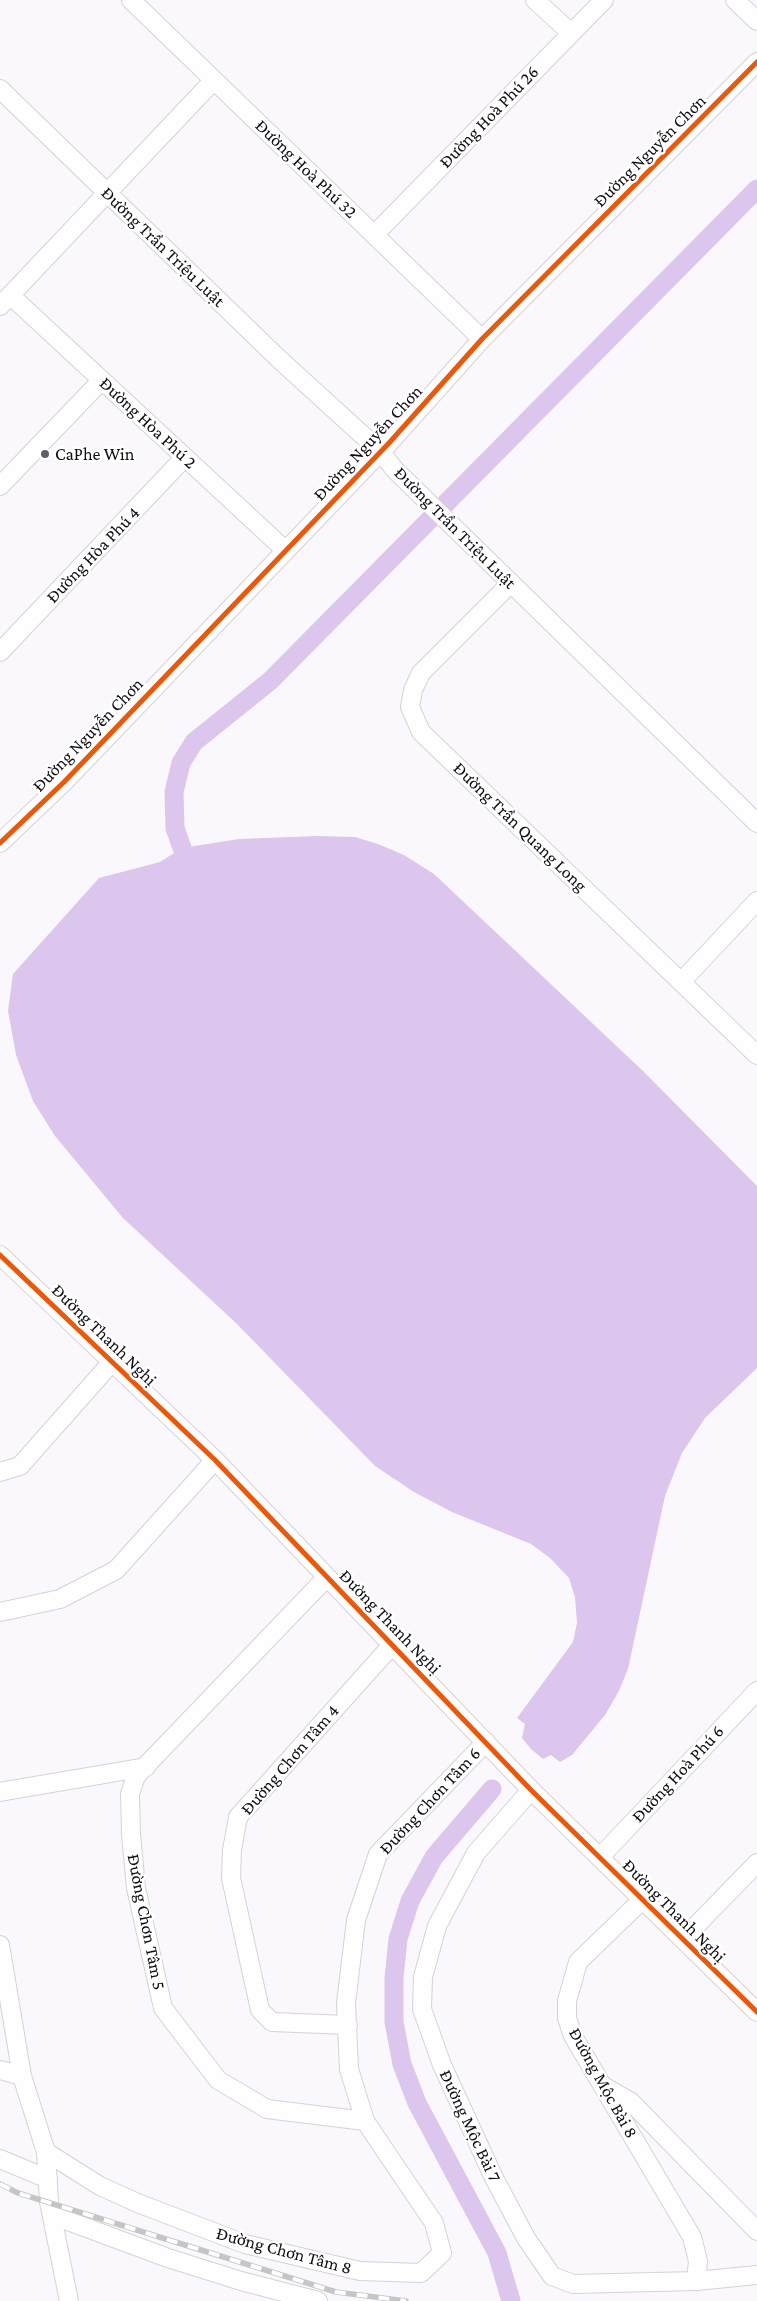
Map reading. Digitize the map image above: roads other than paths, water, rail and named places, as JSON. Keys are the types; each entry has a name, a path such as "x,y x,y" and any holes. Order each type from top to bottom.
{"street":[{"name":"Đường Hoà Phú 32","path":"131,0 482,339"},
{"path":"535,0 571,33"},
{"name":"Đường Hoà Phú 26","path":"374,235 604,0"},
{"path":"736,0 757,21"},
{"name":"Đường Nguyễn Chơn","path":"0,844 64,782 380,451 482,339 757,62"},
{"path":"5,300 214,80"},
{"name":"Đường Trần Triệu Luật","path":"0,89 273,354 380,451 395,470 757,823"},
{"name":"Đường Hòa Phú 2","path":"5,300 102,380 285,550"},
{"path":"0,486 102,380"},
{"name":"Đường Hòa Phú 4","path":"0,652 186,458"},
{"name":"Đường Trần Quang Long","path":"512,583 421,673 412,690 410,708 422,732 757,1054"},
{"path":"681,982 757,901"},
{"name":"Đường Thanh Nghị","path":"3,1264 112,1362 215,1460 531,1790 757,2012"},
{"path":"0,1472 20,1466 112,1362"},
{"path":"0,1612 60,1599 116,1570 215,1460"},
{"name":"Đường Chơn Tâm 5","path":"327,1577 136,1776 130,1794 131,1834 136,1888 163,2008 218,2080 267,2109 365,2121"},
{"name":"Đường Chơn Tâm 4","path":"348,2025 272,2022 260,2010 231,1878 232,1850 238,1817 393,1644"},
{"name":"Đường Hoà Phú 6","path":"600,1857 757,1691"},
{"name":"Đường Chơn Tâm 6","path":"442,2253 434,2223 365,2121 349,2068 346,2003 356,1920 378,1854 486,1742"},
{"path":"0,1792 146,1767"},
{"name":"Đường Mộc Bài 7","path":"531,1790 476,1853 437,1926 423,1977 422,2009 442,2065 494,2178 526,2238 552,2276 573,2284 696,2281 757,2275"},
{"path":"683,1939 757,1863"},
{"name":"Đường Mộc Bài 8","path":"643,1899 578,1962 567,2001 567,2018 573,2036 692,2237 698,2261 696,2281"},
{"path":"0,1945 22,2076 46,2152 52,2215 69,2301"},
{"path":"0,2070 22,2076"},
{"path":"603,2085 631,2102 757,2231"},
{"name":"Đường Chơn Tâm 8","path":"46,2152 100,2186 140,2204 245,2244 360,2271 421,2273 442,2253"},
{"path":"0,2159 48,2179"},
{"path":"52,2215 168,2258 241,2281 318,2301"}],"waterway":[{"path":"182,848 175,828 174,792 181,763 194,742 270,681 757,189"},
{"path":"492,1789 434,1857 410,1901 398,1939 394,1978 394,2022 402,2064 417,2103 497,2253 511,2301"}],"railway":[{"path":"0,2184 18,2193 336,2292 406,2301"}],"place":[{"name":"CaPhe Win","path":"45,454"}]}
